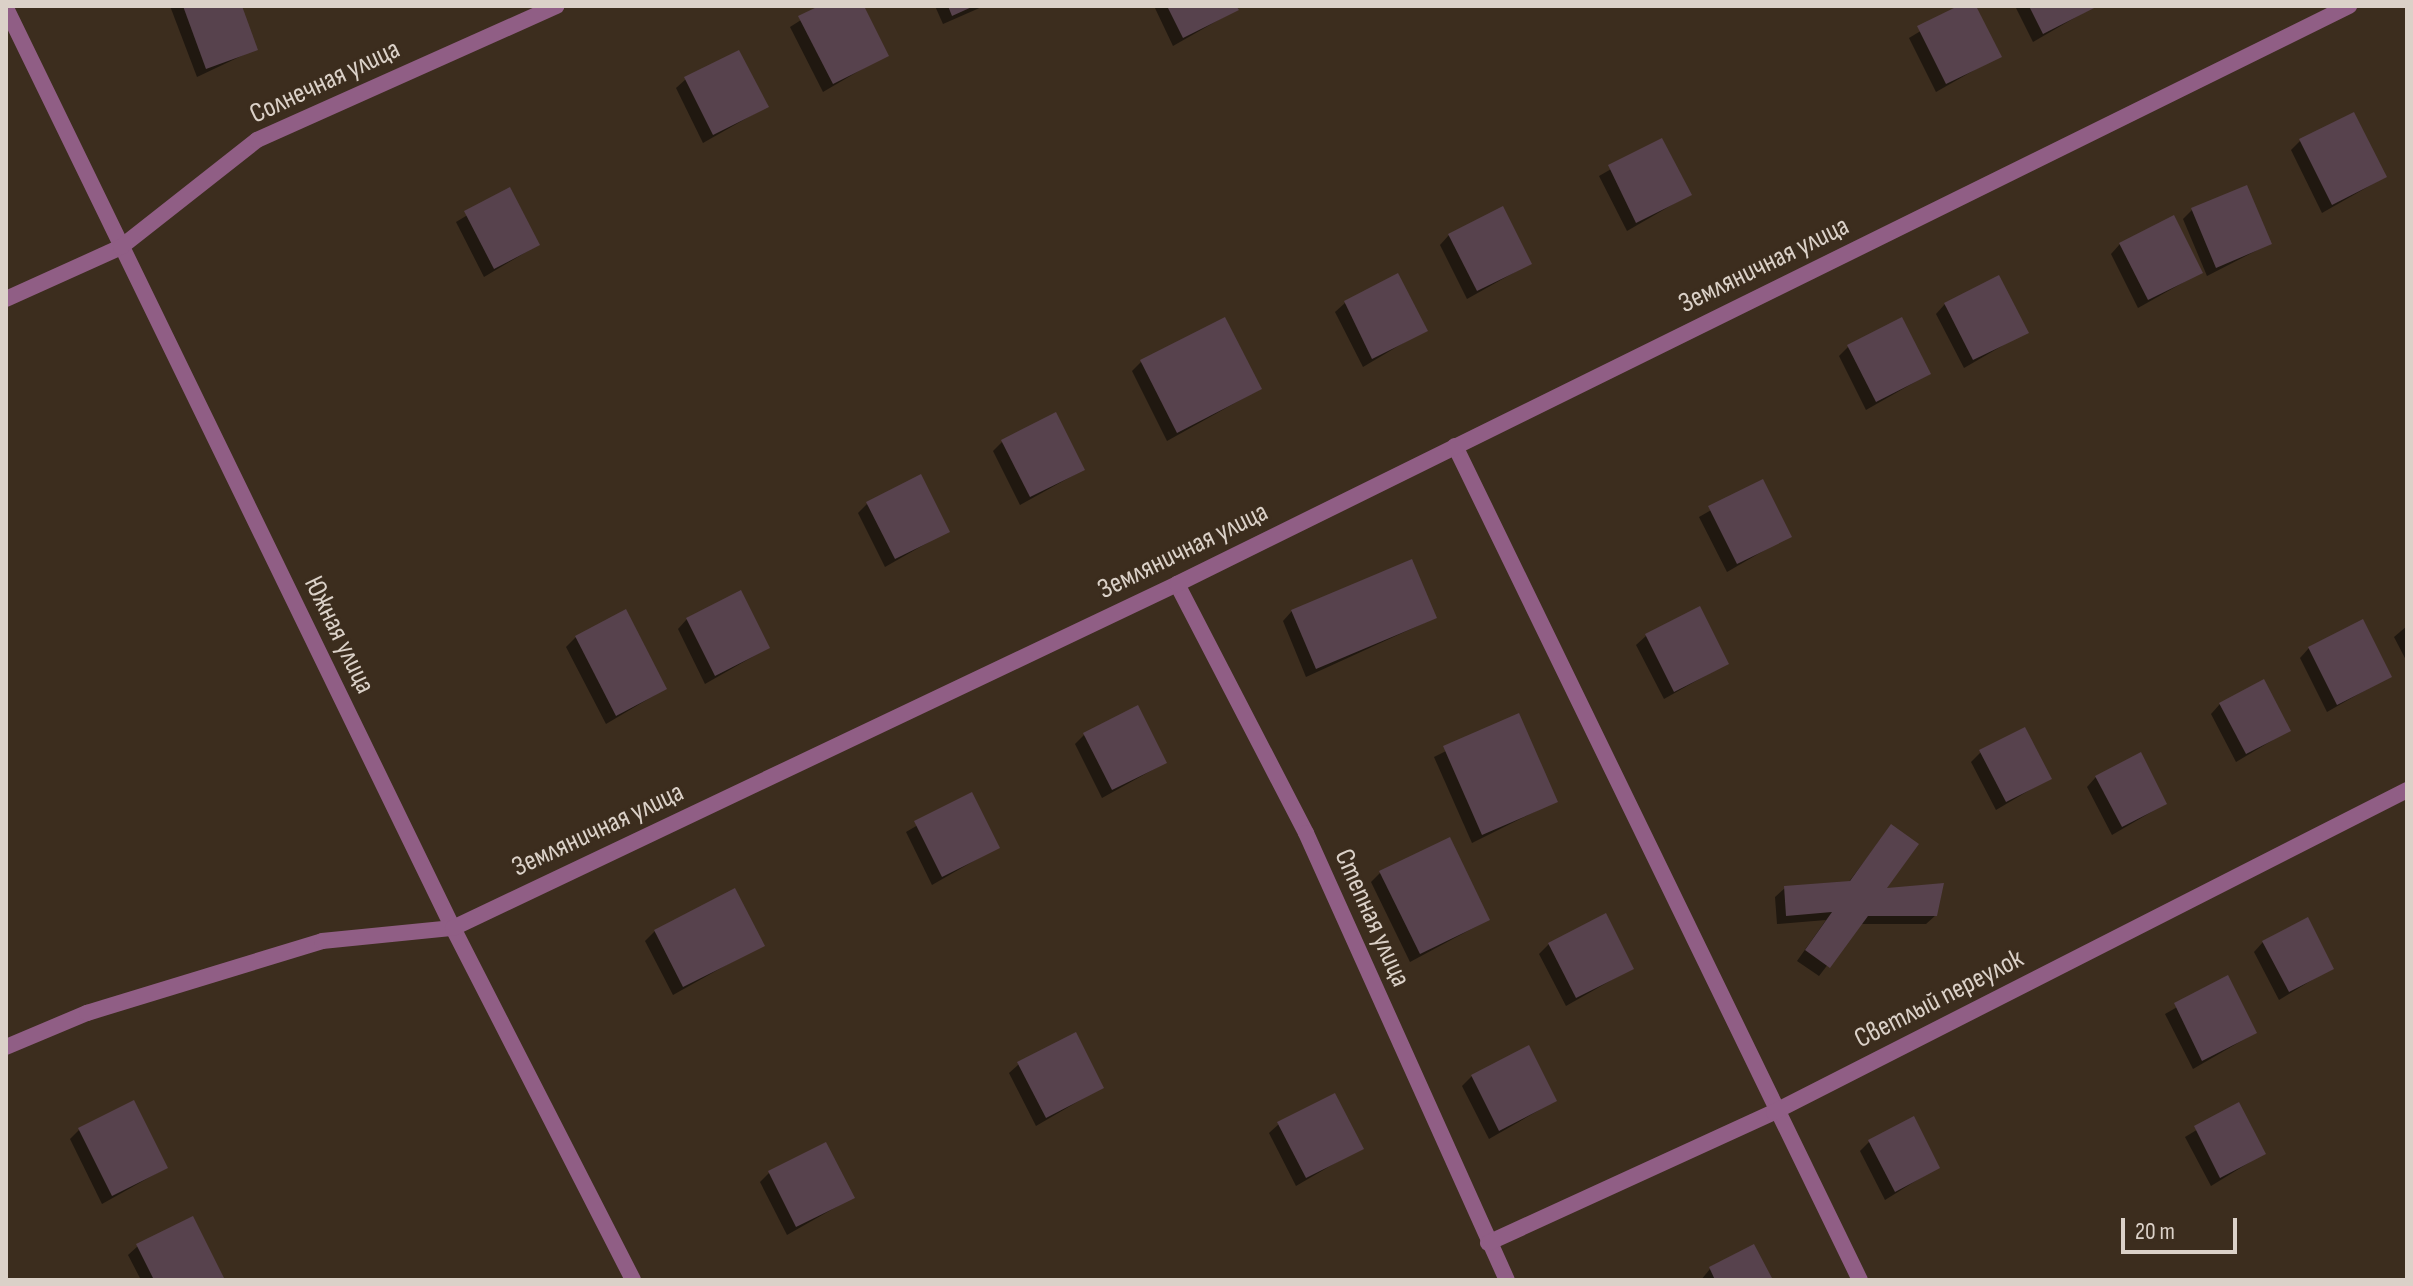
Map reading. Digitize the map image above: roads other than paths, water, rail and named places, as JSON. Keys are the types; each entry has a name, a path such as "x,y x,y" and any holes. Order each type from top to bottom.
{"street":[{"name":"Солнечная улица","path":"6,299 121,247 257,140 556,6"},
{"name":"Земляничная улица","path":"6,1047 87,1013 322,941 453,928 1177,584 2349,6"},
{"name":"Южная улица","path":"6,8 453,928 633,1280"},
{"path":"1455,446 1774,1112 1860,1280"},
{"name":"Степная улица","path":"1177,584 1306,833 1507,1280"},
{"name":"Светлый переулок","path":"1488,1243 1774,1112 2407,790"}]}
